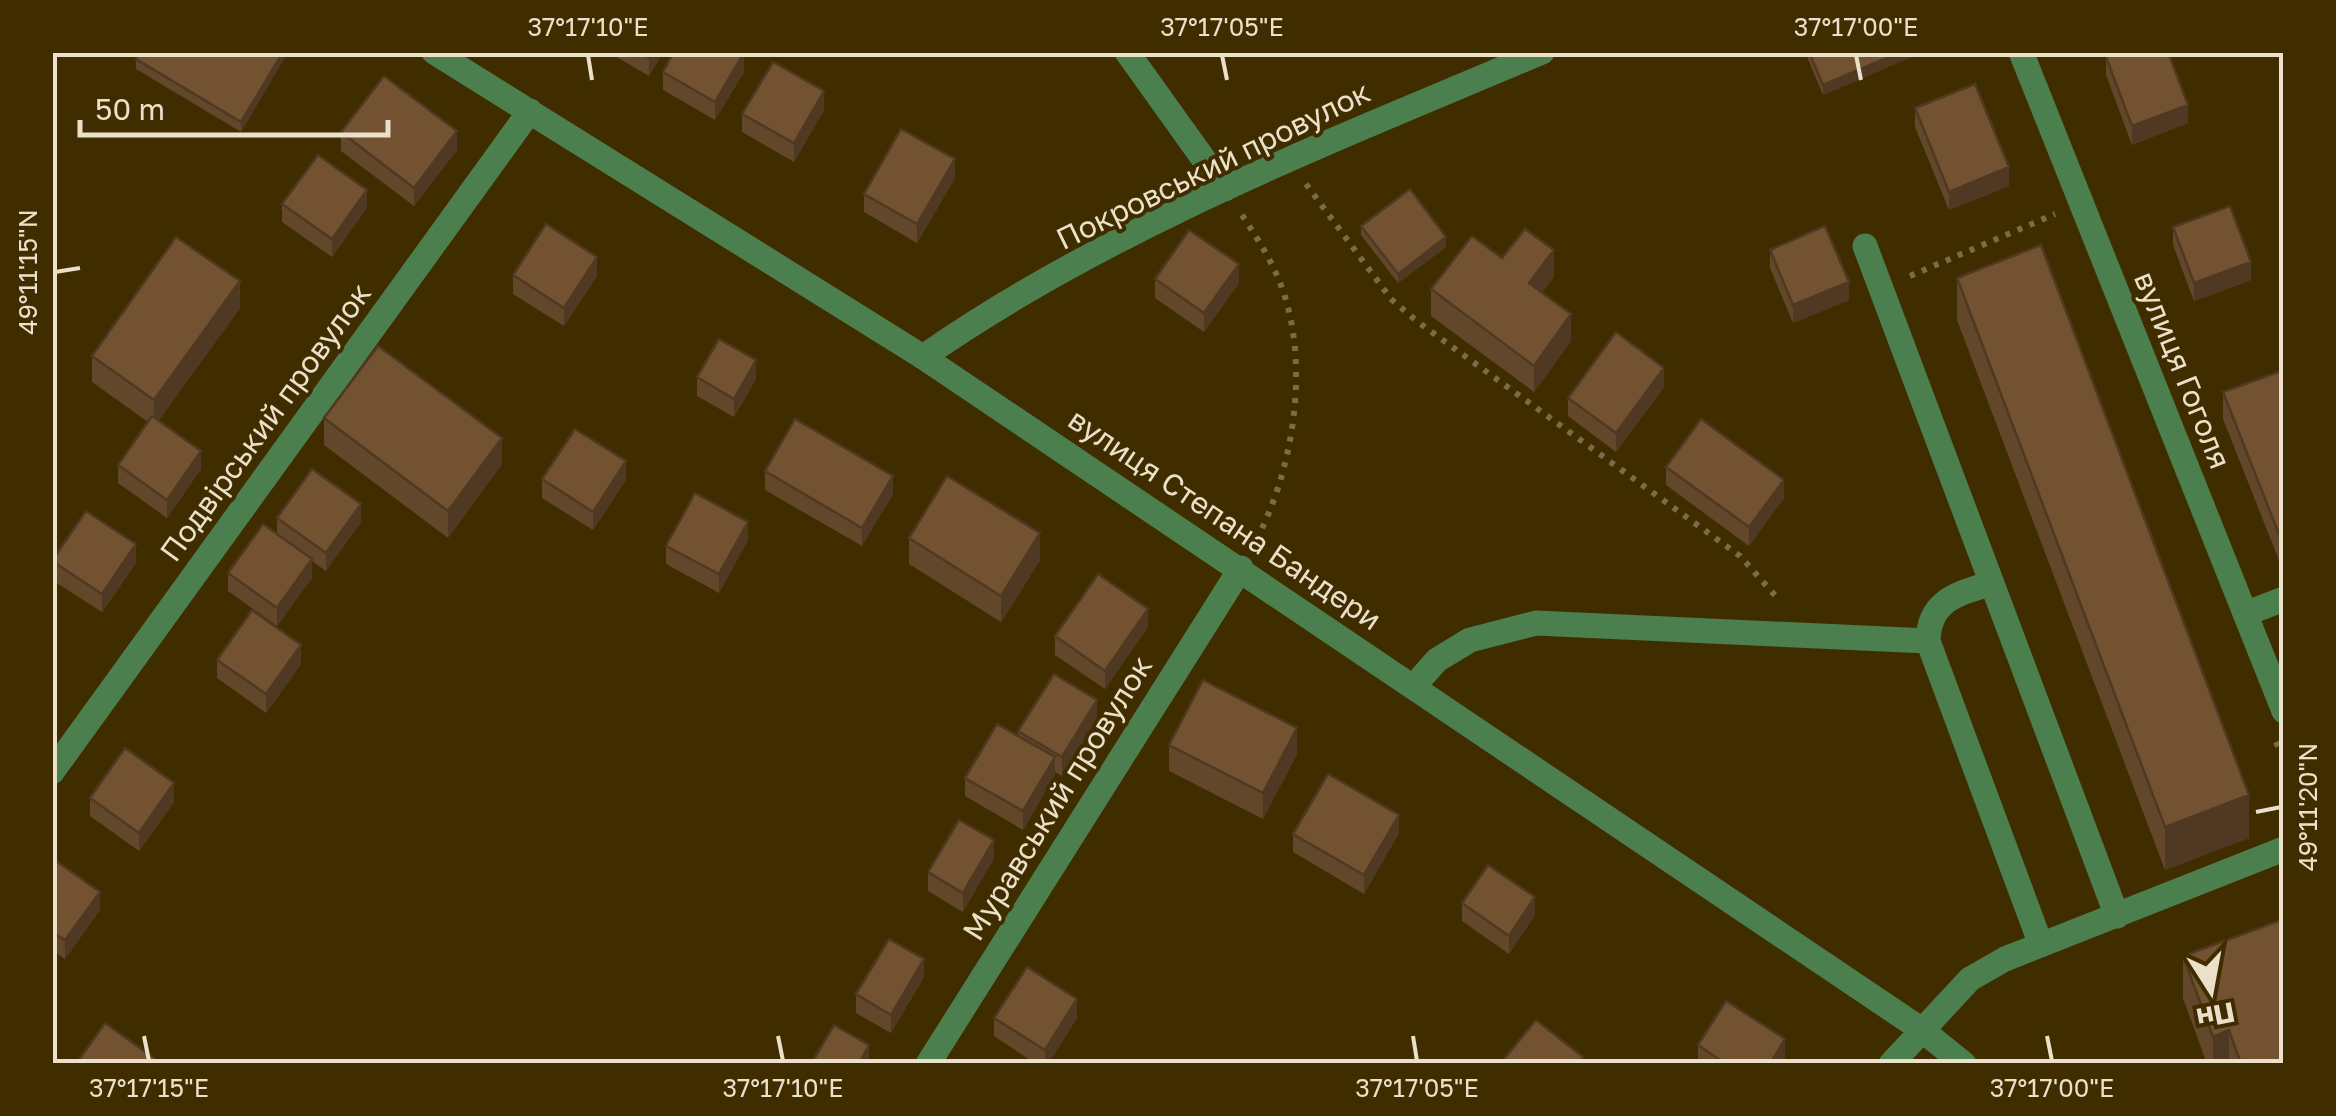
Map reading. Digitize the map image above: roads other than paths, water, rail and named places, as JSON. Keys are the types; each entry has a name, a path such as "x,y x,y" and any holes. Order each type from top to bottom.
{"street":[{"name":"вулиця Степана Бандери","path":"434,52 923,357 1922,1030 1964,1064"},
{"path":"1127,52 1225,189"},
{"name":"Покровський провулок","path":"923,357 989,311 1225,189 1542,52"},
{"name":"вулиця Гоголя","path":"2021,52 2284,711"},
{"name":"Подвірський провулок","path":"52,772 530,111"},
{"path":"1864,246 2117,916"},
{"name":"Муравський провулок","path":"928,1064 1241,568"},
{"path":"1992,583 1951,596 1938,606 1928,620 1928,641 2041,944"},
{"path":"2245,614 2284,599"},
{"path":"1414,686 1437,660 1470,640 1536,623 1928,641"},
{"path":"1891,1064 1970,979 2041,944 2284,850"}]}
